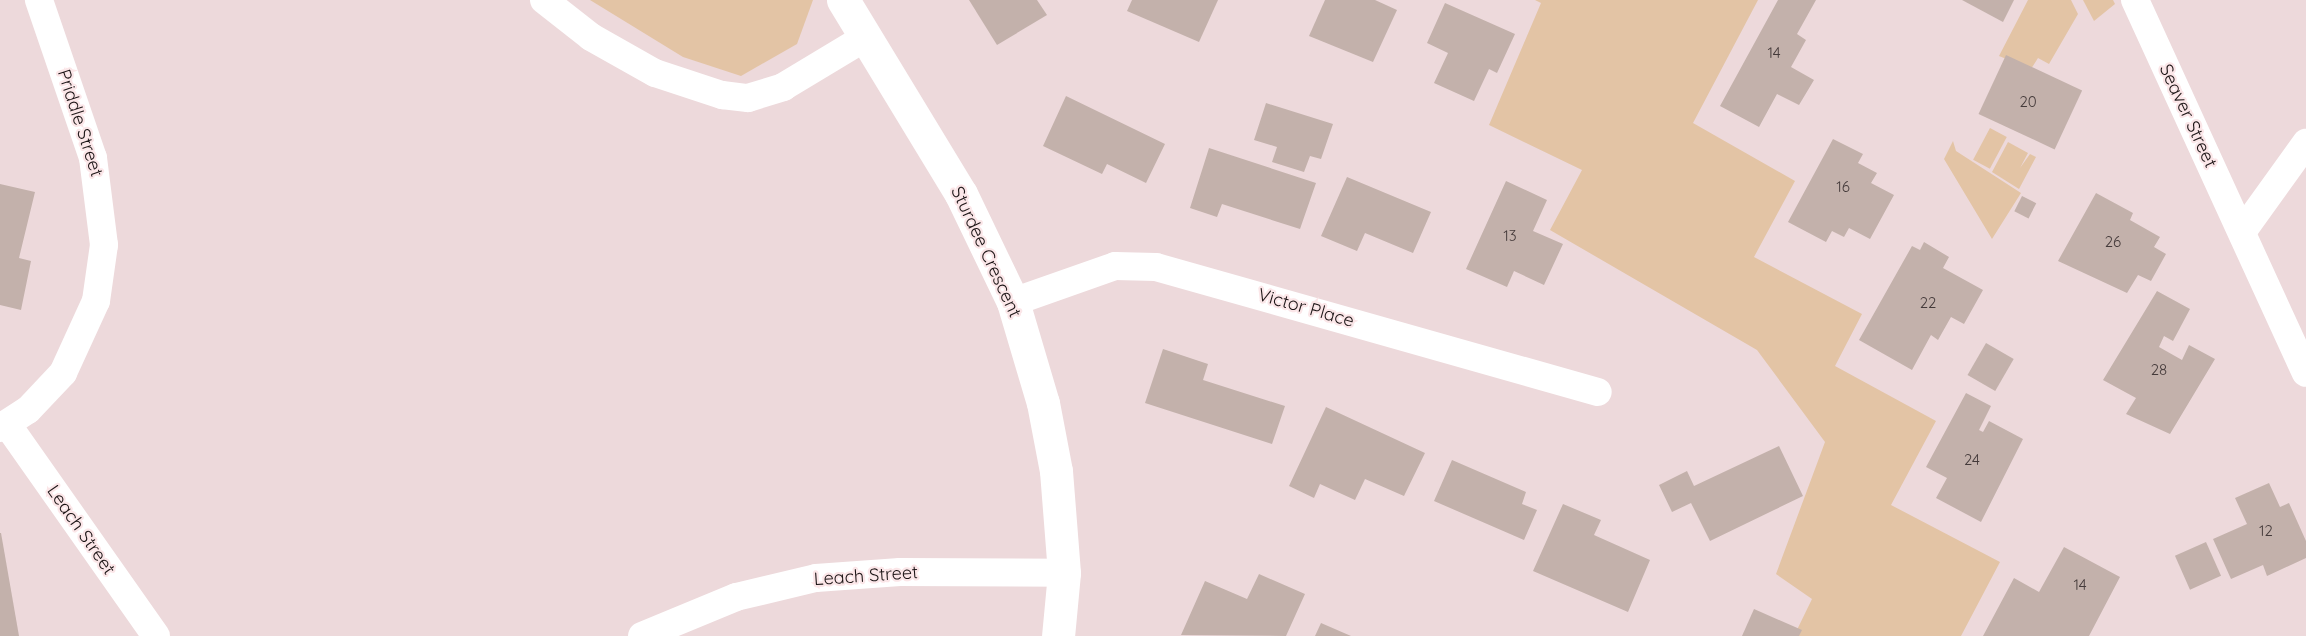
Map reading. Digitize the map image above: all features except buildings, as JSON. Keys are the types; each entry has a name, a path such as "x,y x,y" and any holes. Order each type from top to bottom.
{"street":[{"name":"Priddle Street","path":"3,426 28,410 68,364 96,301 104,245 93,158 39,0"},
{"path":"544,0 591,37 655,73 722,95 748,98 783,87 866,37"},
{"name":"Sturdee Crescent","path":"843,0 961,194 1013,302 1054,460 1064,573 1058,636"},
{"name":"Seaver Street","path":"2135,0 2306,373"},
{"path":"2242,232 2306,143"},
{"name":"Victor Place","path":"1013,302 1115,266 1156,267 1598,392"},
{"name":"Leach Street","path":"3,426 156,636"},
{"name":"Leach Street","path":"642,636 736,597 816,578 1064,573"}],"shaded area":[{"path":"590,0 813,0 797,44 741,76 683,57"},
{"path":"1535,0 1758,0 1693,123 1795,181 1754,257 1862,314 1835,366 1936,421 1891,505 2000,562 1961,636 1794,636 1812,599 1776,574 1825,442 1757,350 1550,230 1582,170 1489,125 1541,3"},
{"path":"2028,0 2071,0 2078,14 2049,64 2038,58 2031,69 1999,56"},
{"path":"2083,0 2113,0 2115,4 2094,21"},
{"path":"1990,128 2007,137 1990,169 1973,160"},
{"path":"1953,141 1956,151 2021,193 1992,239 1944,159"},
{"path":"2008,142 2028,153 2020,168 2030,154 2036,157 2019,189 1992,172"}]}
